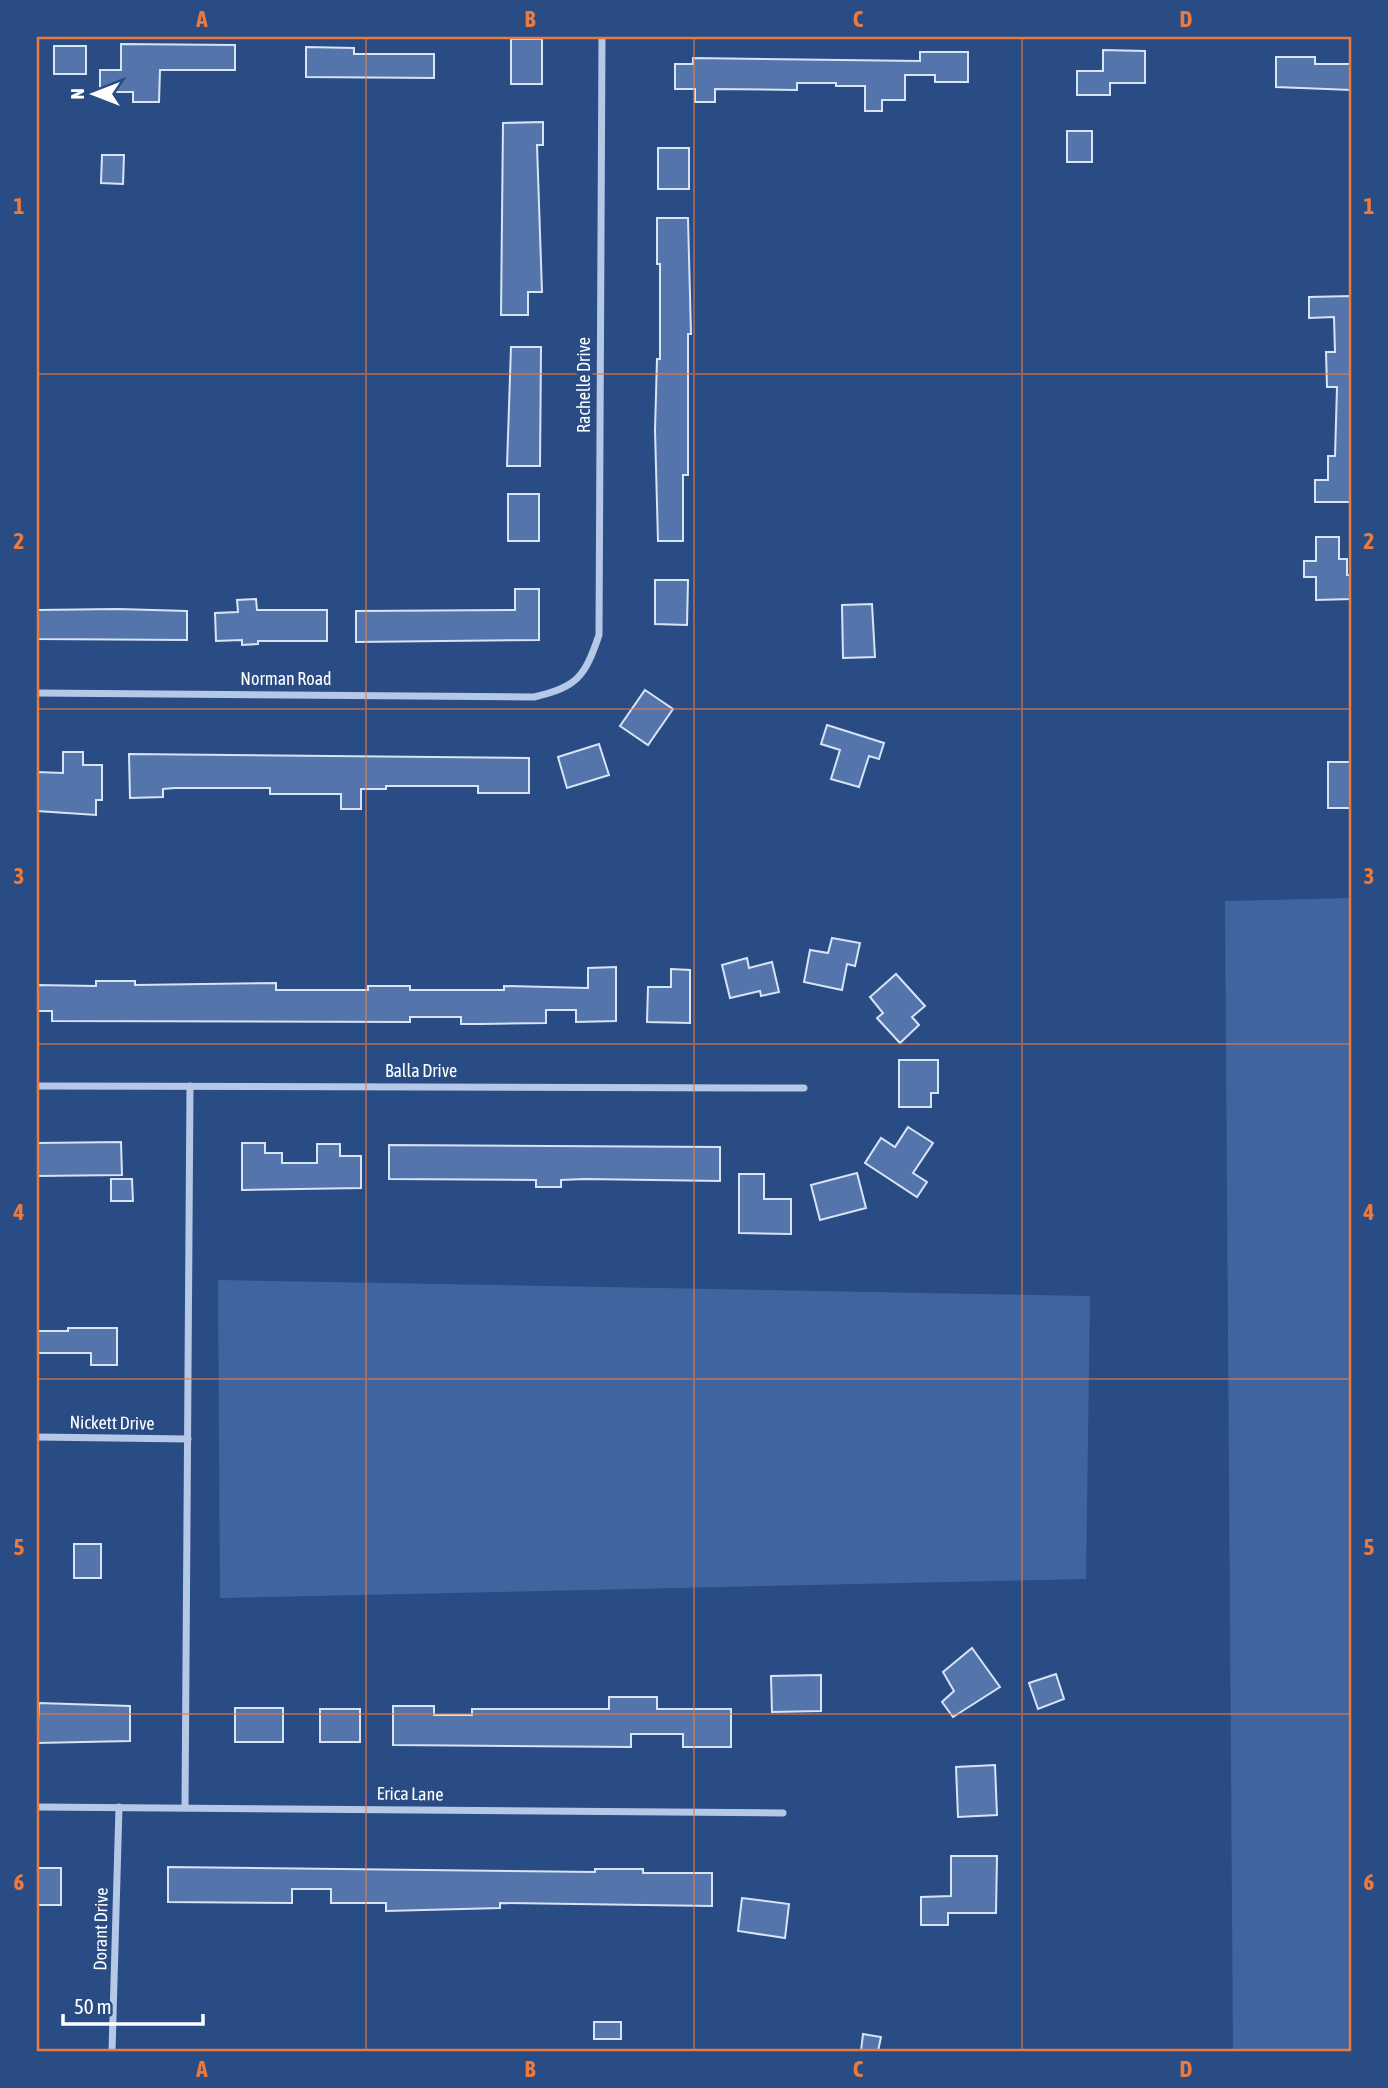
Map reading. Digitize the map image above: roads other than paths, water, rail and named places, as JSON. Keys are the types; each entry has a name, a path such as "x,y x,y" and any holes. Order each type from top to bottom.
{"street":[{"name":"Rachelle Drive","path":"534,697 562,691 586,671 598,635 602,37"},
{"name":"Norman Road","path":"37,693 534,697"},
{"name":"Balla Drive","path":"37,1086 804,1088"},
{"path":"185,1808 190,1086"},
{"name":"Nickett Drive","path":"37,1437 188,1440"},
{"name":"Erica Lane","path":"37,1807 783,1813"},
{"name":"Dorant Drive","path":"112,2051 119,1807"}]}
